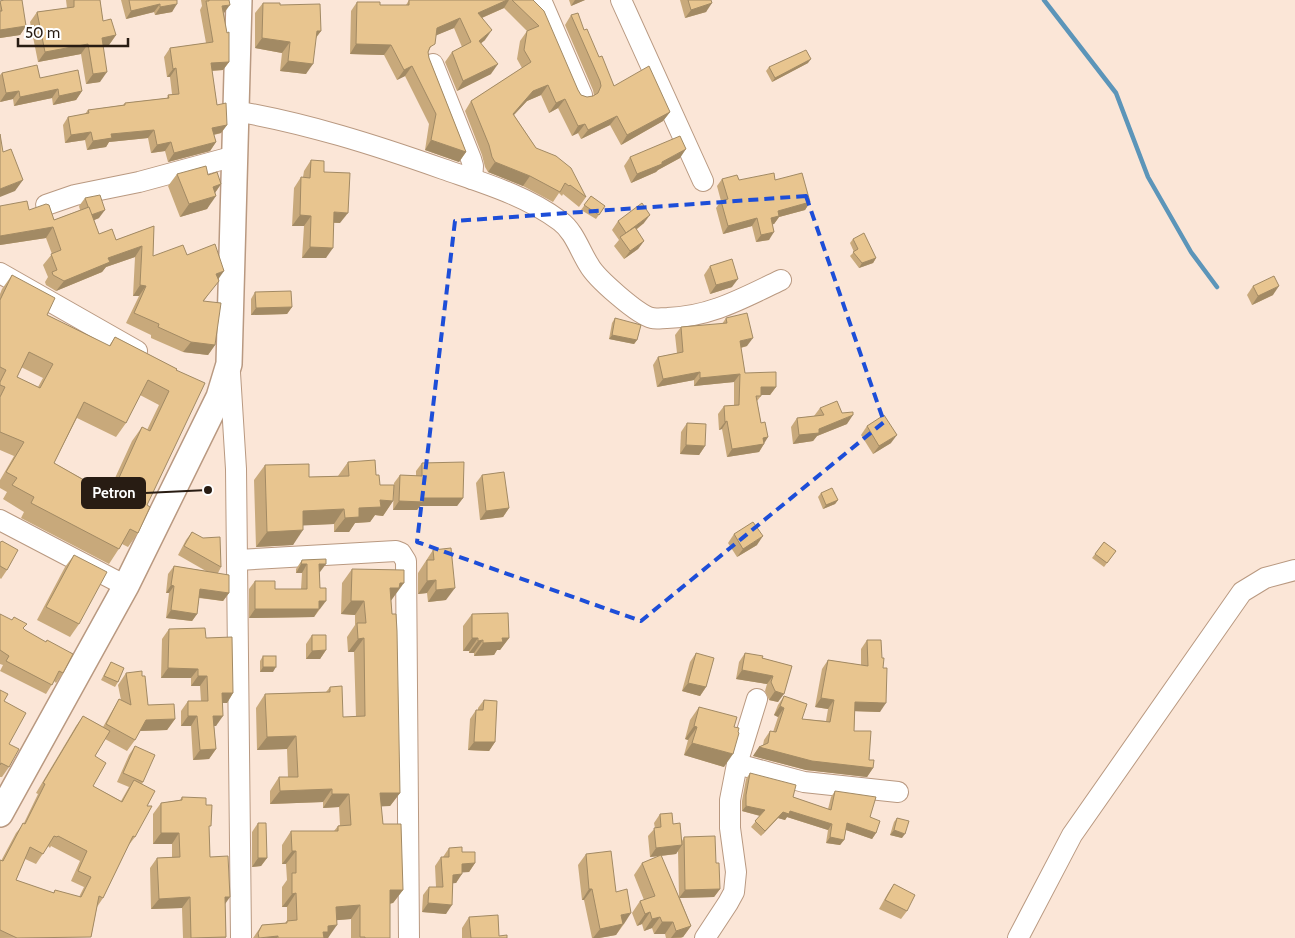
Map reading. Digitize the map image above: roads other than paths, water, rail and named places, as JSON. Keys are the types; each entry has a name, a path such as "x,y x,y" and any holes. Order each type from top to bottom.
{"main road":[{"path":"0,814 126,586 212,393 229,364 239,0"}],"street":[{"path":"541,0 582,95"},
{"path":"621,0 704,181"},
{"path":"433,64 471,158 473,166 472,179"},
{"path":"235,111 277,118 381,147 491,184 515,195 562,222 572,234 590,267 609,287 634,308 652,318 679,318 723,308 781,280"},
{"path":"46,205 75,195 139,182 235,156"},
{"path":"0,273 155,361"},
{"path":"229,364 236,469 238,560 241,938"},
{"path":"0,520 126,586"},
{"path":"238,560 396,551 404,556 406,562 409,938"},
{"path":"1018,938 1072,835 1242,592 1265,578 1295,570"},
{"path":"705,938 734,892 736,872 730,828 730,800 737,764 757,699"},
{"path":"737,764 804,782 898,792"}],"waterway":[{"path":"1044,0 1116,93 1148,177 1191,252 1217,287"}],"place":[{"name":"Petron","path":"208,490"}]}
